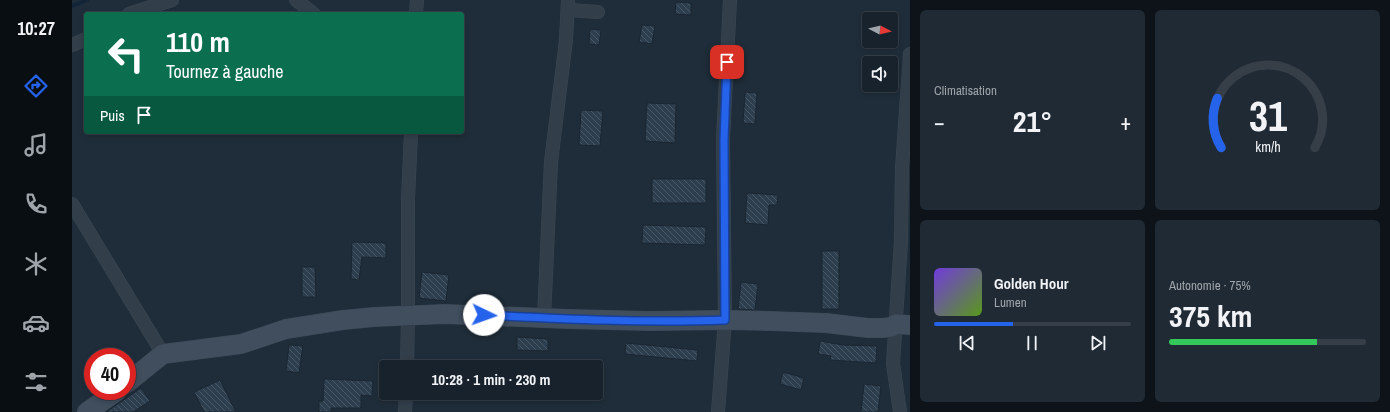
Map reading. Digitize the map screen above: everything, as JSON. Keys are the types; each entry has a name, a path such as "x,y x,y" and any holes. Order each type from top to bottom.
{"street":[{"path":"135,12 172,0"},
{"path":"296,0 311,12"},
{"path":"416,12 417,0"},
{"path":"718,412 725,320 724,140 730,0"},
{"path":"544,318 551,162 566,40 568,5 598,12"},
{"path":"72,45 84,40"},
{"path":"900,412 893,364 903,325 901,241 902,168 910,54"},
{"path":"407,360 408,198 411,134"},
{"path":"72,204 163,354"},
{"path":"136,376 163,354 241,344 286,329 313,324 408,315 445,314 656,321 725,320 826,323 868,328 884,328 903,325"},
{"path":"87,412 104,400"},
{"path":"405,412 406,400"}],"building":[{"path":"676,2 691,3 691,15 675,14"},
{"path":"642,25 655,26 652,44 639,42"},
{"path":"590,29 601,30 599,45 589,44"},
{"path":"745,92 757,93 755,124 743,123"},
{"path":"647,103 676,104 675,143 645,141"},
{"path":"581,110 603,111 600,146 579,145"},
{"path":"652,179 706,179 706,203 652,203"},
{"path":"747,193 778,195 777,205 769,205 768,225 745,223"},
{"path":"643,225 706,227 705,245 642,243"},
{"path":"352,242 386,243 386,258 362,257 359,280 351,279"},
{"path":"822,251 839,251 839,309 822,309"},
{"path":"302,267 315,267 316,297 302,297"},
{"path":"422,272 449,275 446,301 419,298"},
{"path":"741,282 758,284 755,310 738,309"},
{"path":"517,337 548,339 548,351 517,350"},
{"path":"820,341 843,345 877,346 876,363 830,360 831,356 818,354"},
{"path":"626,343 698,350 697,361 625,354"},
{"path":"289,345 303,346 299,373 286,371"},
{"path":"783,372 804,378 801,390 780,384"},
{"path":"324,379 373,381 372,396 361,395 361,408 331,408 331,412 319,412 319,401 323,401"},
{"path":"220,380 236,412 204,412 194,392"},
{"path":"864,384 881,386 878,412 861,412"},
{"path":"141,388 150,401 133,412 106,412 124,400 136,400 136,391"}],"waterway":[{"path":"72,6 87,0"}],"route":[{"path":"484,315 568,320 725,320 724,140 727,62"}]}
